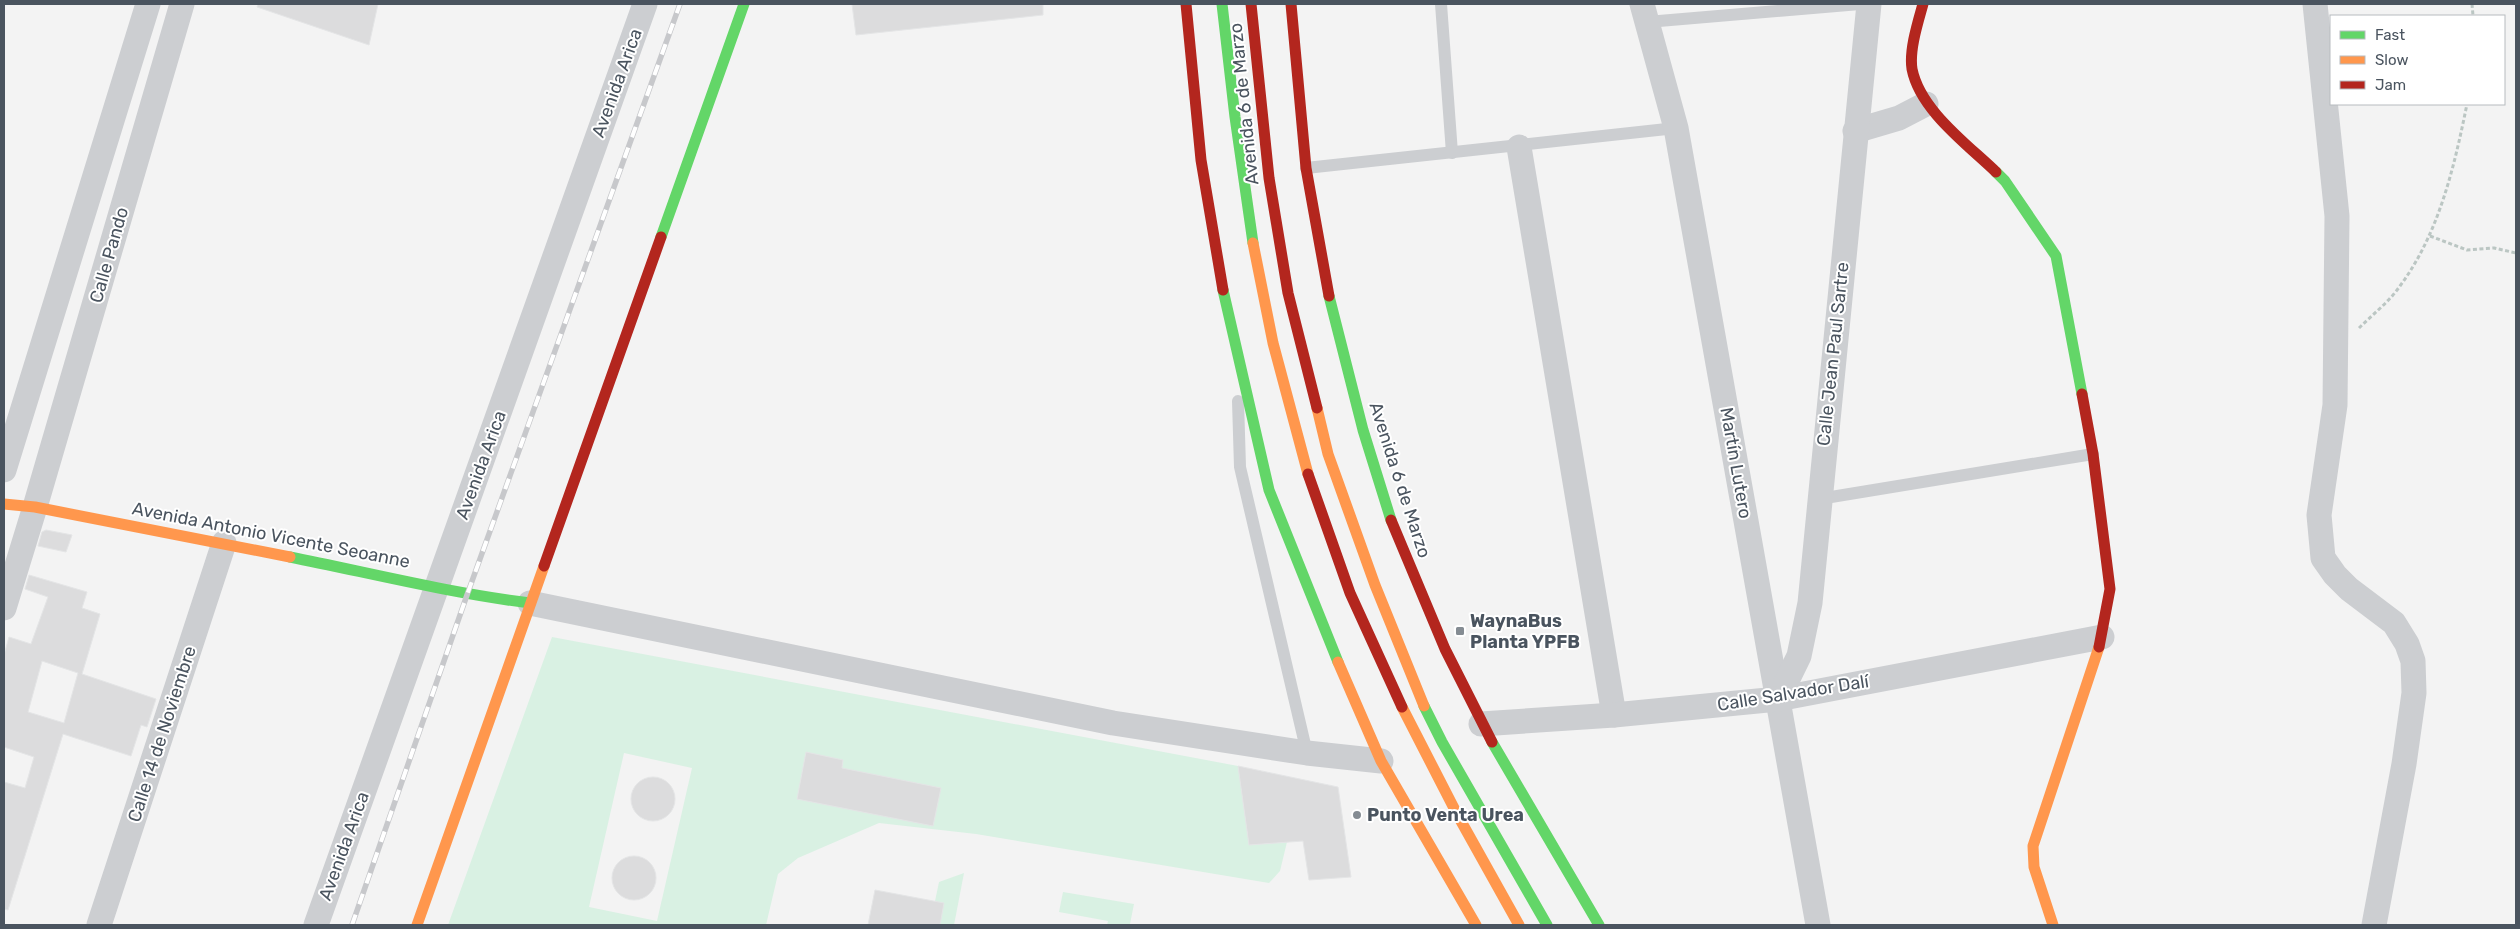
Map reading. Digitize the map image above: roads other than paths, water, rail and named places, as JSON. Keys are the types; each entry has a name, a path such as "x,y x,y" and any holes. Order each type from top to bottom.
{"main road":[{"path":"417,925 744,4"},
{"path":"1186,4 1201,160 1216,255 1269,490 1328,642 1381,761 1476,925"},
{"name":"Avenida 6 de Marzo","path":"1222,4 1240,150 1261,292 1301,453 1354,606 1395,695 1441,784 1519,925"},
{"name":"Avenida 6 de Marzo","path":"1251,4 1269,178 1288,293 1328,454 1375,585 1415,687 1442,742 1547,925"},
{"name":"Avenida 6 de Marzo","path":"1291,4 1306,168 1325,281 1371,457 1396,536 1445,649 1481,724 1599,925"},
{"path":"1924,4 1915,31 1912,68 1926,104 2005,181 2056,256 2093,454 2110,589 2102,637 2033,846 2034,867 2053,925"},
{"name":"Avenida Antonio Vicente Seoanne","path":"4,504 36,507 224,543 438,586 467,595 530,603"}],"street":[{"name":"Calle Pando","path":"4,470 148,4"},
{"name":"Calle Pando","path":"4,608 36,507 182,4"},
{"name":"Avenida Arica","path":"316,925 645,4"},
{"name":"Calle Jean Paul Sartre","path":"1778,699 1800,656 1810,603 1869,4"},
{"path":"2315,4 2337,216 2335,405 2319,515 2323,558 2335,575 2349,589 2394,623 2407,644 2413,661 2414,693 2404,764 2374,925"},
{"name":"Martín Lutero","path":"1644,13 1676,128 1818,925"},
{"path":"1855,131 1899,118 1926,104"},
{"path":"1519,147 1614,715"},
{"name":"Calle 14 de Noviembre","path":"99,925 224,543"},
{"path":"530,603 1113,722 1307,753 1381,761"},
{"name":"Calle Salvador Dalí","path":"1481,724 1614,715 1778,699 2102,637"}],"lane":[{"path":"1441,4 1452,153"},
{"path":"1644,13 1860,4"},
{"path":"1306,168 1519,147 1676,128"},
{"path":"1236,349 1240,467 1307,753"},
{"path":"1819,499 2093,454"}],"railway":[{"path":"352,925 467,595 680,4"}],"place":[{"name":"WaynaBus Planta YPFB","path":"1460,631"},
{"name":"Punto Venta Urea","path":"1357,815"}]}
